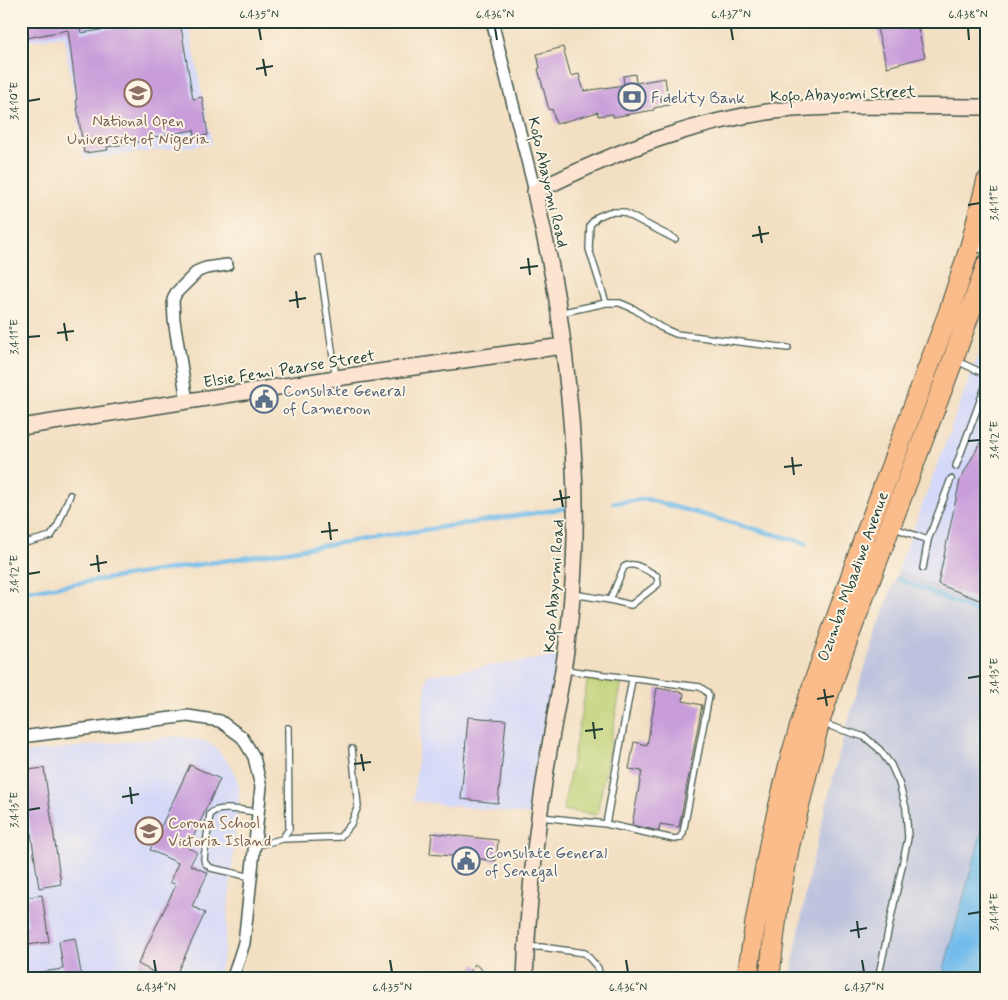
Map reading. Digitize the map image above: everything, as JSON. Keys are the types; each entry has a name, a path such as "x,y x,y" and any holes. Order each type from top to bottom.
{"highway":[{"name":"Ozumba Mbadiwe Avenue","path":"747,979 770,842 792,753 811,691 862,545 948,312 979,246 987,181"},
{"name":"Ozumba Mbadiwe Avenue","path":"769,979 777,912 819,723 987,264"}],"street":[{"name":"Kofo Abayomi Road","path":"492,21 535,192 559,313 575,475 576,528 573,594 564,670 539,817 532,872 524,979"},
{"name":"Kofo Abayomi Street","path":"535,192 634,146 708,124 792,109 854,106 987,107"},
{"path":"187,401 174,320 173,300 176,294 198,271 227,265"},
{"name":"Elsie Femi Pearse Street","path":"21,427 336,378 563,346"},
{"path":"21,737 188,716 220,721 242,737 254,757 261,788 244,943 234,974 230,979"}],"lane":[{"path":"606,303 589,249 590,225 597,217 609,212 623,212 675,239"},
{"path":"319,258 336,378"},
{"path":"559,313 606,303 620,303 634,308 660,327 676,334 788,348"},
{"path":"953,360 987,374"},
{"path":"956,466 987,382"},
{"path":"923,568 928,540 950,479"},
{"path":"21,540 29,542 50,536 58,525 70,495"},
{"path":"890,526 928,540"},
{"path":"573,594 632,605 658,584 659,580 657,576 633,564 628,564 624,567 610,600"},
{"path":"539,817 606,824 674,839 680,838 683,833 709,696 700,687 564,670"},
{"path":"606,824 632,680"},
{"path":"819,723 865,737 879,749 891,766 899,783 906,808 908,838 878,979"},
{"path":"282,839 290,829 288,728"},
{"path":"254,846 282,839 340,837 351,824 358,806 352,749"},
{"path":"251,877 211,868 205,863 204,859 212,811 218,809 258,812"},
{"path":"527,947 585,953 598,968 600,979"}],"shaded area":[{"name":"National Open University of Nigeria","path":"21,21 188,21 212,144 84,159 64,36 21,42"},
{"path":"984,339 987,340 987,606 898,570"},
{"path":"898,570 987,606 987,812 944,968 944,979 790,979 811,866 845,731"},
{"path":"559,656 544,729 532,815 413,801 427,675"},
{"name":"Corona School Victoria Island","path":"178,736 207,742 216,748 231,766 240,789 224,950 221,966 214,979 21,979 21,753"}],"green space":[{"path":"588,678 622,681 597,815 563,810"}],"water":[{"path":"987,812 987,979 944,979 944,968"}],"building":[{"name":"National Open University of Nigeria","path":"21,21 86,21 87,27 80,28 81,33 159,21 180,21 193,99 202,97 208,135 195,137 194,130 107,147 108,150 84,153 68,30 21,39"},
{"path":"875,21 916,21 925,57 887,67"},
{"path":"563,47 571,76 579,74 584,91 624,85 623,76 635,74 636,83 665,78 669,105 654,108 654,110 613,117 613,114 598,116 598,112 556,124 552,109 549,110 538,69 540,68 537,54"},
{"path":"987,430 987,603 938,584 960,480"},
{"path":"657,688 684,693 683,701 702,705 679,827 660,824 659,831 632,825 642,771 629,769 634,742 647,745"},
{"path":"468,717 506,720 498,803 461,799"},
{"path":"190,765 220,779 188,848 197,852 190,865 208,873 192,906 205,913 174,979 167,979 138,964 176,885 170,882 178,863 150,850"},
{"path":"44,768 61,884 39,888 26,799 21,800 21,771"},
{"path":"432,833 498,840 496,861 474,858 472,870 460,868 461,857 430,854"},
{"path":"42,895 49,942 21,946 21,926 28,925 24,898"},
{"path":"75,938 82,979 41,979 41,972 63,969 59,941"},
{"path":"475,964 493,979 463,979"}],"waterway":[{"path":"613,503 646,499 806,543"},
{"path":"21,592 567,508"},
{"path":"899,579 987,616"}],"place":[{"name":"National Open University of Nigeria","path":"138,93"},
{"name":"Fidelity Bank","path":"632,97"},
{"name":"Consulate General of Cameroon","path":"264,399"},
{"name":"Corona School Victoria Island","path":"149,831"},
{"name":"Consulate General of Senegal","path":"466,861"}]}
